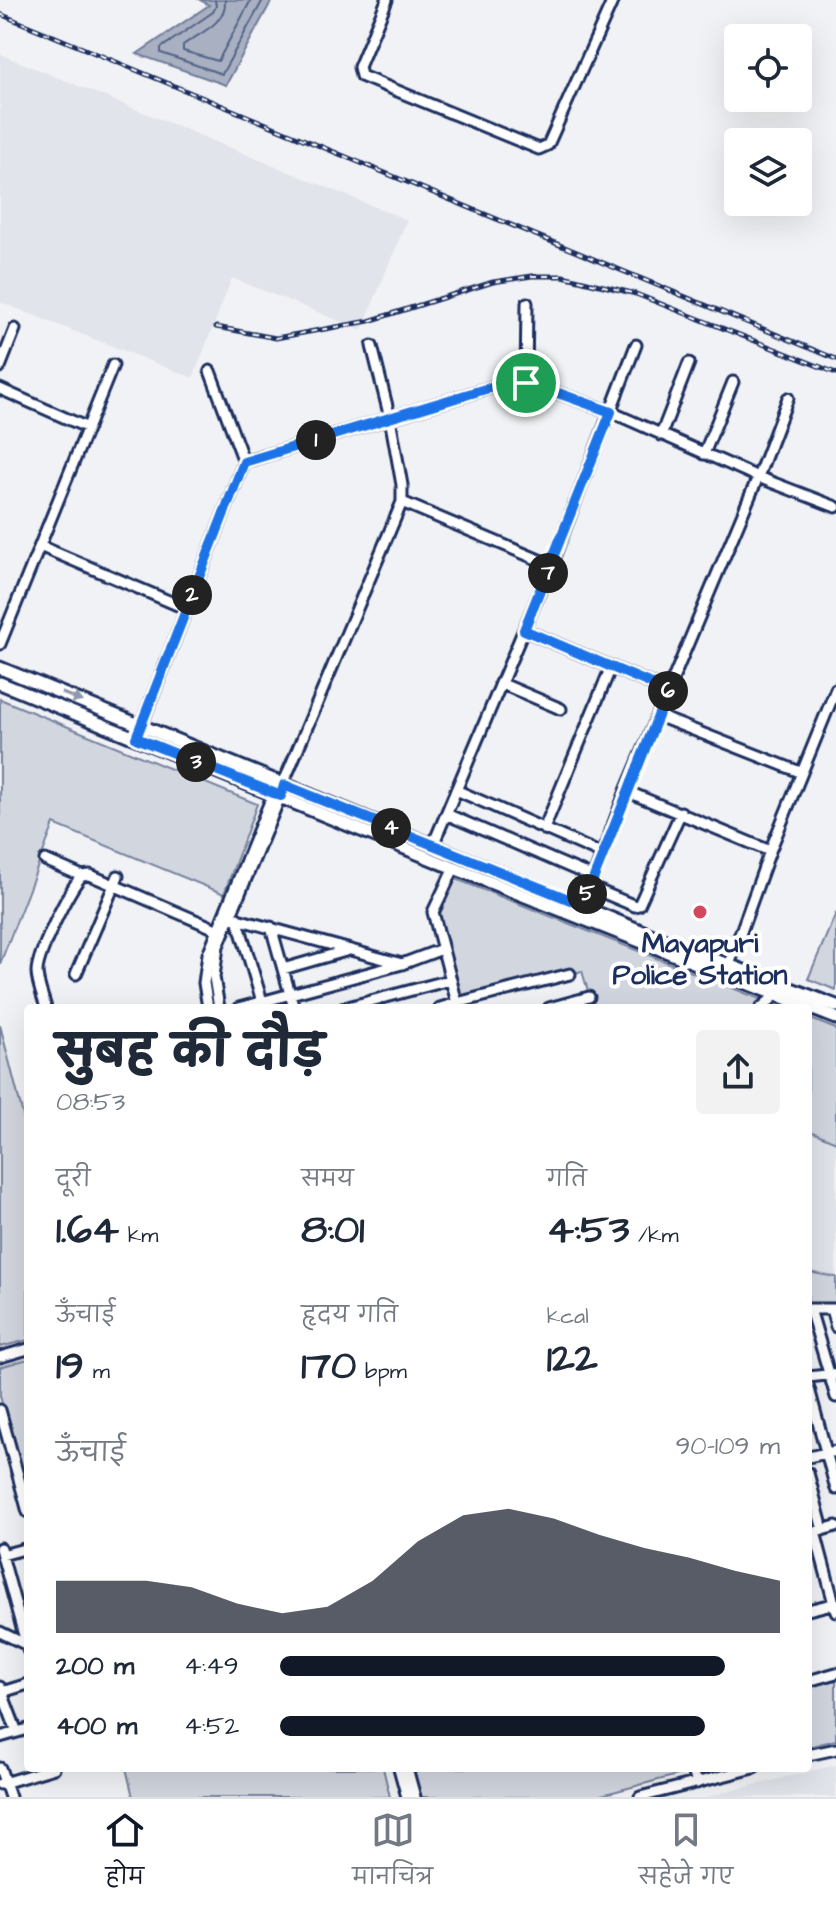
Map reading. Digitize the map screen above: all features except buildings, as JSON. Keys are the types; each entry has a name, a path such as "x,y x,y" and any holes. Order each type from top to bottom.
{"main road":[{"path":"0,668 141,725 454,868 799,1004"},
{"path":"0,683 136,738 281,787 433,845 675,945 836,1006"},
{"path":"812,1009 836,1018"}],"street":[{"path":"387,0 359,67 361,76 539,149 548,145 613,0"},
{"path":"526,383 527,303"},
{"path":"0,367 15,329"},
{"path":"433,845 551,565 636,345"},
{"path":"208,1004 204,974 216,929 281,787 402,502 402,485 390,418 372,346"},
{"path":"661,435 689,363"},
{"path":"0,644 113,365"},
{"path":"136,738 244,462 210,371"},
{"path":"704,454 733,382"},
{"path":"244,462 492,387 526,383 611,412 758,477 836,507"},
{"path":"0,389 88,428"},
{"path":"583,905 626,791 788,398"},
{"path":"402,502 551,565"},
{"path":"40,546 187,609"},
{"path":"524,630 668,691"},
{"path":"544,829 611,667"},
{"path":"500,683 561,709"},
{"path":"729,965 800,772 836,689"},
{"path":"658,716 800,772"},
{"path":"218,1004 214,961 234,917 281,787"},
{"path":"456,790 602,854"},
{"path":"626,791 770,851"},
{"path":"446,814 635,906 639,905 681,812"},
{"path":"45,860 82,876 116,881 216,929"},
{"path":"454,868 434,907 433,918 456,1004"},
{"path":"45,1004 37,975 38,966 55,924 82,876"},
{"path":"76,974 116,881"},
{"path":"234,917 402,964"},
{"path":"234,917 263,1004"},
{"path":"271,927 293,1004"},
{"path":"283,969 350,949"},
{"path":"265,1004 290,994 402,964 442,949"},
{"path":"464,1004 570,974"},
{"path":"359,1004 450,980"},
{"path":"766,1004 776,995"},
{"path":"564,1004 589,997"},
{"path":"812,1309 834,1309 836,1327"},
{"path":"812,1317 833,1374 836,1397"},
{"path":"0,1357 24,1350"},
{"path":"812,1377 833,1374"},
{"path":"812,1396 832,1452 836,1489"},
{"path":"0,1410 24,1497"},
{"path":"812,1456 832,1452"},
{"path":"812,1507 815,1532 835,1606 812,1609"},
{"path":"815,1532 836,1526"},
{"path":"24,1549 1,1552 24,1636"},
{"path":"0,1632 24,1645"},
{"path":"812,1680 836,1673"},
{"path":"17,1732 1,1689 24,1685"},
{"path":"0,1737 24,1730"},
{"path":"812,1754 836,1749"},
{"path":"0,1768 10,1797"},
{"path":"3,1783 40,1772"},
{"path":"400,1772 407,1797"},
{"path":"408,1772 415,1797"},
{"path":"693,1772 697,1783"},
{"path":"640,1797 732,1772"}],"shaded area":[{"path":"0,54 407,220 362,330 232,278 193,378 0,302"},
{"path":"0,699 257,804 224,894 54,824 0,964"},
{"path":"456,879 773,1004 592,1004 582,971 463,1001 438,918"},
{"path":"836,913 836,990 808,979"},
{"path":"812,1020 836,1029 836,1142 812,1132"},
{"path":"0,1025 24,1119 24,1341 0,1347"},
{"path":"812,1132 836,1142 836,1277 812,1273"},
{"path":"812,1273 836,1277 836,1303 812,1306"},
{"path":"24,1360 24,1483 0,1396 0,1367"},
{"path":"836,1680 836,1740 812,1746 812,1686"},
{"path":"836,1765 836,1797 705,1797 812,1772"},
{"path":"127,1772 384,1772 390,1797 133,1797"},
{"path":"412,1772 685,1773 594,1797 418,1797"}],"water":[{"path":"200,0 272,0 226,85 137,54 209,5"}],"railway":[{"path":"0,14 836,359"},
{"path":"216,327 276,338 369,321 493,282 532,276 563,276 636,294 836,373"}],"place":[{"name":"Mayapuri Police Station","path":"700,912"}],"route":[{"path":"526,383 611,412 524,630 668,691 583,905 284,785 281,796 136,738 244,462 492,387 526,383"}]}
